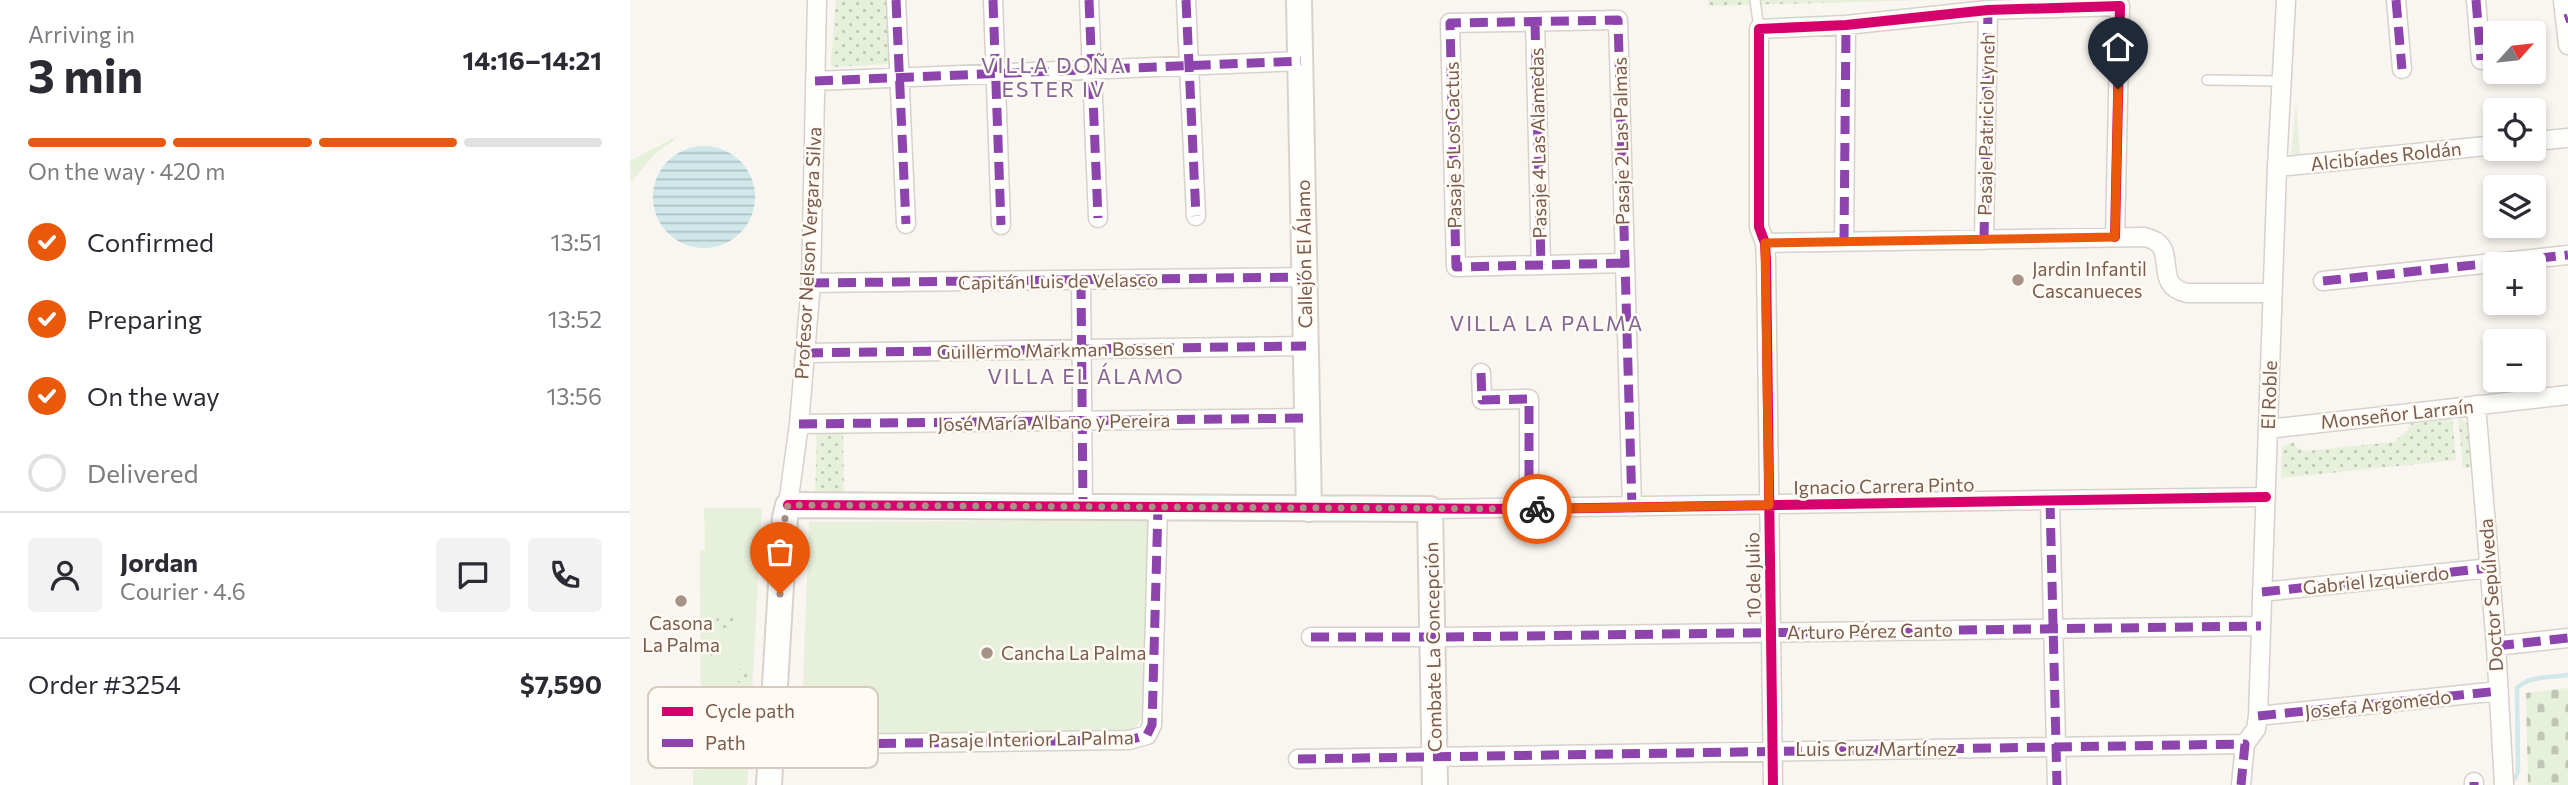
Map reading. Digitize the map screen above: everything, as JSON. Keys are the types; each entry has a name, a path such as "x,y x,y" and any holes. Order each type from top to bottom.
{"street":[{"name":"Profesor Nelson Vergara Silva","path":"788,505 799,424 811,283 817,0"},
{"path":"896,0 906,224"},
{"path":"993,0 1001,225"},
{"path":"1089,0 1098,218"},
{"path":"1186,0 1196,216"},
{"name":"Callejón El Álamo","path":"1299,0 1309,509"},
{"name":"El Roble","path":"2241,785 2245,744 2256,729 2258,716 2277,167 2286,0"},
{"path":"2396,0 2402,69"},
{"path":"2476,0 2481,60"},
{"path":"2563,0 2568,45"},
{"path":"1759,29 1846,25 1988,10 2120,6 2115,237"},
{"name":"Pasaje Patricio Lynch","path":"1984,240 1988,10"},
{"name":"Pasaje 2 Las Palmas","path":"1535,22 1618,20 1632,507"},
{"name":"Pasaje 5 Los Cactus","path":"1535,22 1450,23 1456,267 1541,265"},
{"name":"Pasaje 4 Las Alamedas","path":"1535,22 1541,265"},
{"path":"1844,242 1846,25"},
{"name":"10 de Julio","path":"1759,29 1759,227 1765,243 1773,785"},
{"path":"815,81 1301,61"},
{"path":"2546,140 2568,138"},
{"name":"Alcibíades Roldán","path":"2277,167 2483,146"},
{"path":"1765,243 2151,238 2162,246 2169,282 2178,291 2273,293"},
{"path":"2323,281 2568,255"},
{"path":"1541,265 1624,263"},
{"name":"Capitán Luis de Velasco","path":"811,283 1305,277"},
{"path":"1081,281 1083,507"},
{"name":"Guillermo Markman Bossen","path":"804,353 1306,346"},
{"path":"1481,373 1482,400 1529,399 1529,509"},
{"name":"Monseñor Larraín","path":"2268,429 2568,395"},
{"name":"Doctor Sepúlveda","path":"2476,405 2496,646 2504,785"},
{"name":"José María Albano y Pereira","path":"799,424 1308,418"},
{"name":"Ignacio Carrera Pinto","path":"788,505 1529,509 2266,497"},
{"path":"2050,501 2057,785"},
{"path":"774,687 788,505"},
{"name":"Pasaje Interior La Palma","path":"878,743 1129,740 1147,735 1152,725 1158,508"},
{"name":"Combate La Concepción","path":"1430,509 1435,785"},
{"name":"Gabriel Izquierdo","path":"2262,592 2490,568"},
{"name":"Arturo Pérez Canto","path":"1311,636 2261,626"},
{"path":"2496,646 2568,638"},
{"name":"Josefa Argomedo","path":"2258,716 2499,691"},
{"name":"Luis Cruz Martínez","path":"1298,760 2245,744"}],"lane":[{"path":"1755,0 1759,29"},
{"path":"2207,80 2282,81"}],"green space":[{"path":"836,0 887,0 889,64 832,67"},
{"path":"1708,0 1928,0 1708,6"},
{"path":"2296,104 2300,154 2291,154"},
{"path":"677,136 655,154 631,182 630,161"},
{"path":"2452,415 2456,460 2281,478 2282,447 2294,441 2297,448 2307,451 2393,442 2407,431 2414,419"},
{"path":"2458,416 2469,425 2473,467 2463,468"},
{"path":"817,431 843,432 844,496 815,496"},
{"path":"704,508 762,508 752,687 701,687 700,550 705,549"},
{"path":"1151,520 1143,714 1138,723 1125,733 878,738 878,687 803,687 809,522"},
{"path":"725,614 732,617 735,624 732,631 725,634 718,631 715,624 718,617"},
{"path":"717,637 725,649 717,658 711,660 715,644 713,638"},
{"path":"742,666 747,666 749,676 746,682 741,684 735,679 735,674"},
{"path":"2568,688 2568,785 2528,785 2526,693"},
{"path":"748,768 747,785 693,785 693,770"}],"water":[{"path":"704,146 724,150 740,161 751,177 755,197 751,217 740,233 724,244 704,248 684,244 668,233 657,217 653,197 657,177 668,161 684,150"}],"waterway":[{"path":"2515,778 2518,772 2517,688 2534,679 2568,675"}],"marked path":[{"path":"896,0 906,224"},
{"path":"993,0 1001,225"},
{"path":"1089,0 1098,218"},
{"path":"1186,0 1196,216"},
{"path":"2396,0 2402,69"},
{"path":"2476,0 2481,60"},
{"path":"1984,240 1988,10"},
{"path":"1624,263 1456,267 1450,23 1618,20 1632,507"},
{"path":"1535,22 1541,265"},
{"path":"1844,242 1846,25"},
{"path":"815,81 1301,61"},
{"path":"2323,281 2568,255"},
{"path":"811,283 1305,277"},
{"path":"1081,281 1083,507"},
{"path":"805,353 1306,346"},
{"path":"1481,373 1482,400 1529,399 1529,509"},
{"path":"799,424 1308,418"},
{"path":"2050,501 2057,785"},
{"path":"878,743 1129,740 1147,735 1152,725 1158,508"},
{"path":"2262,592 2490,568"},
{"path":"1311,637 2261,626"},
{"path":"2496,646 2568,638"},
{"path":"2258,716 2499,691"},
{"path":"1298,759 2245,744 2241,785"}],"cycle path":[{"path":"1773,785 1766,261 1765,243 1759,227 1759,29 1846,25 1988,10 2120,6 2115,237"},
{"path":"788,505 1529,509 2266,497"}],"way so far":[{"path":"780,594 788,505 1537,509"}],"place":[{"name":"Jardin Infantil Cascanueces","path":"2018,280"},
{"name":"Casona La Palma","path":"681,601"},
{"name":"Cancha La Palma","path":"987,653"}],"district":[{"name":"VILLA DOÑA ESTER IV","path":"1054,78"},
{"name":"VILLA LA PALMA","path":"1547,324"},
{"name":"VILLA EL ÁLAMO","path":"1086,377"}],"route":[{"path":"1537,509 1769,505 1765,243 2115,237 2118,89"}]}
